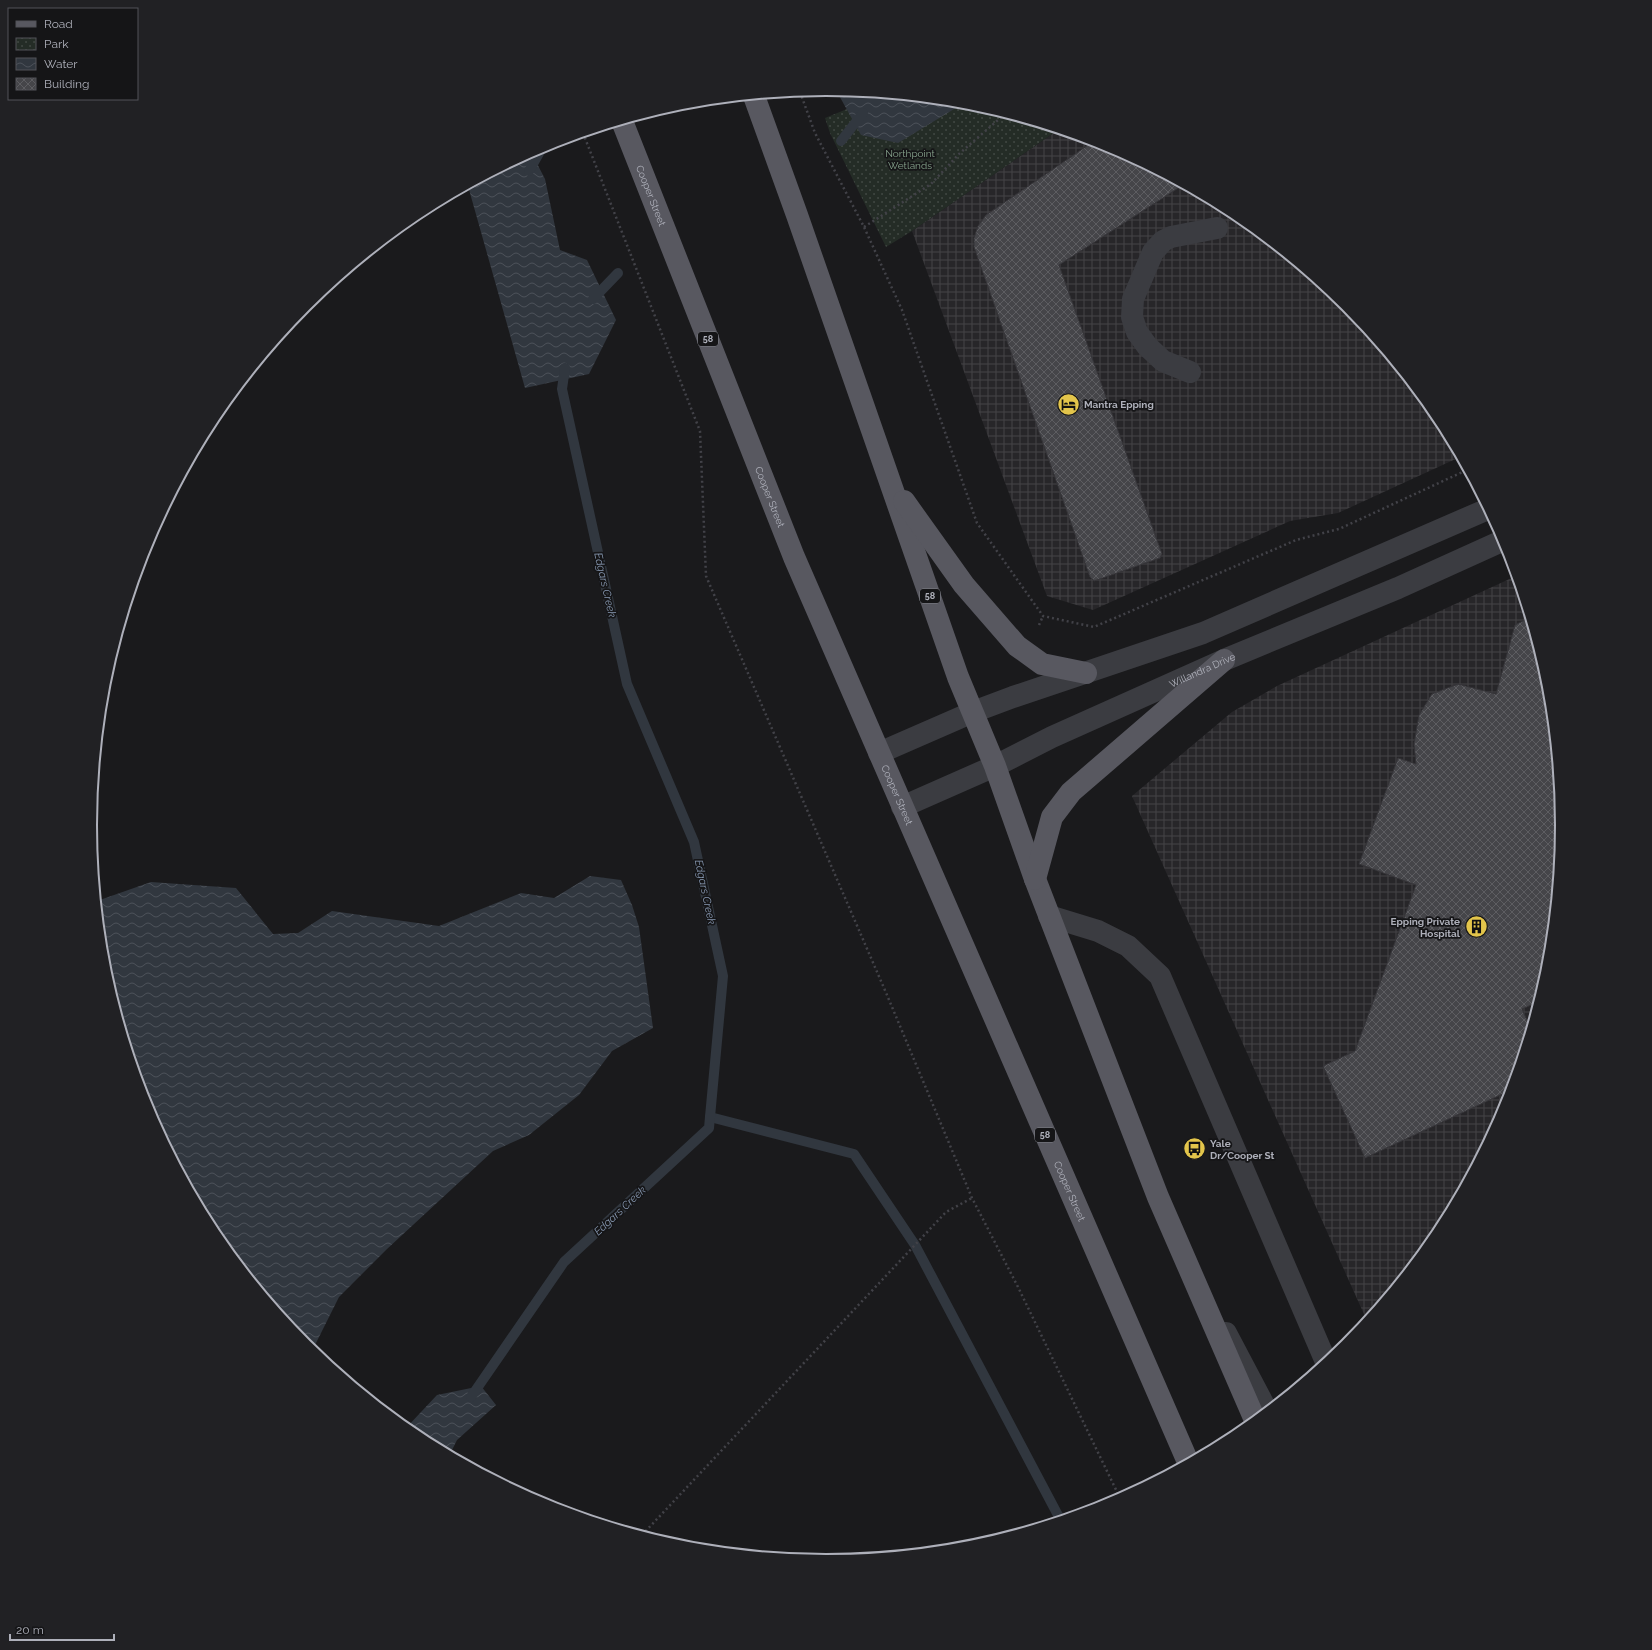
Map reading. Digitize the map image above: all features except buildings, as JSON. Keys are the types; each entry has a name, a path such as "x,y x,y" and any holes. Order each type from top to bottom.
{"main road":[{"name":"58","path":"755,100 800,223 958,677 995,766 1035,879 1158,1197 1253,1415"},
{"name":"Cooper Street","path":"624,125 794,557 1186,1458"},
{"path":"888,479 964,585 1017,646 1042,664 1086,673"},
{"path":"1035,879 1052,817 1072,792 1224,660"}],"street":[{"path":"1190,372 1163,361 1146,346 1137,332 1132,317 1133,299 1153,252 1163,241 1171,237 1217,228"},
{"path":"879,752 973,712 1203,633 1484,511"},
{"name":"Willandra Drive","path":"902,807 995,766 1052,737 1224,660 1398,588 1498,543"},
{"path":"1049,916 1098,931 1128,946 1160,976 1324,1357"},
{"path":"1183,1254 1265,1407"}],"path":[{"path":"802,97 815,133 864,227 902,310 977,523 1043,616 1094,627 1296,540 1339,529 1463,472"},
{"path":"864,227 931,184 960,153 1001,118"},
{"path":"585,138 700,431 706,576 890,1002 972,1198 1018,1287 1118,1493"},
{"path":"645,1531 946,1212 972,1198"}],"shaded area":[{"path":"1054,133 1105,151 1148,171 1231,219 1270,247 1307,277 1374,344 1404,381 1432,420 1456,459 1338,513 1290,521 1093,610 1047,596 912,231"},
{"path":"1511,578 1530,636 1541,683 1549,730 1555,825 1549,920 1541,967 1530,1014 1516,1059 1500,1104 1480,1147 1457,1190 1432,1230 1404,1269 1365,1316 1132,796 1232,712 1277,686"}],"green space":[{"name":"Northpoint Wetlands","path":"850,97 921,102 968,110 1015,121 1054,133 912,231 886,247 830,133 825,118 847,109"}],"water":[{"path":"840,97 921,102 956,108 898,143 861,135"},
{"path":"534,157 545,179 560,250 587,260 616,320 589,374 525,388 469,190"},
{"path":"590,876 621,880 632,905 639,927 653,1028 612,1051 579,1095 529,1135 493,1151 387,1249 339,1297 315,1344 278,1306 248,1269 220,1230 172,1147 152,1104 122,1014 111,967 103,920 101,900 151,882 236,888 273,934 298,933 332,911 439,926 521,893 554,898"},
{"path":"481,1386 496,1405 457,1440 452,1450 410,1423 437,1395"}],"waterway":[{"name":"Edgars Creek","path":"841,141 863,113"},
{"path":"529,171 538,155"},
{"name":"Edgars Creek","path":"593,299 618,273"},
{"name":"Edgars Creek","path":"471,1397 564,1262 709,1128 723,976 694,842 627,684 562,389 565,368"},
{"path":"710,1117 854,1154 915,1245 1058,1516"}],"place":[{"name":"Mantra Epping","path":"1069,404"},
{"name":"Epping Private Hospital","path":"1476,927"},
{"name":"Yale Dr/Cooper St","path":"1194,1149"}]}
